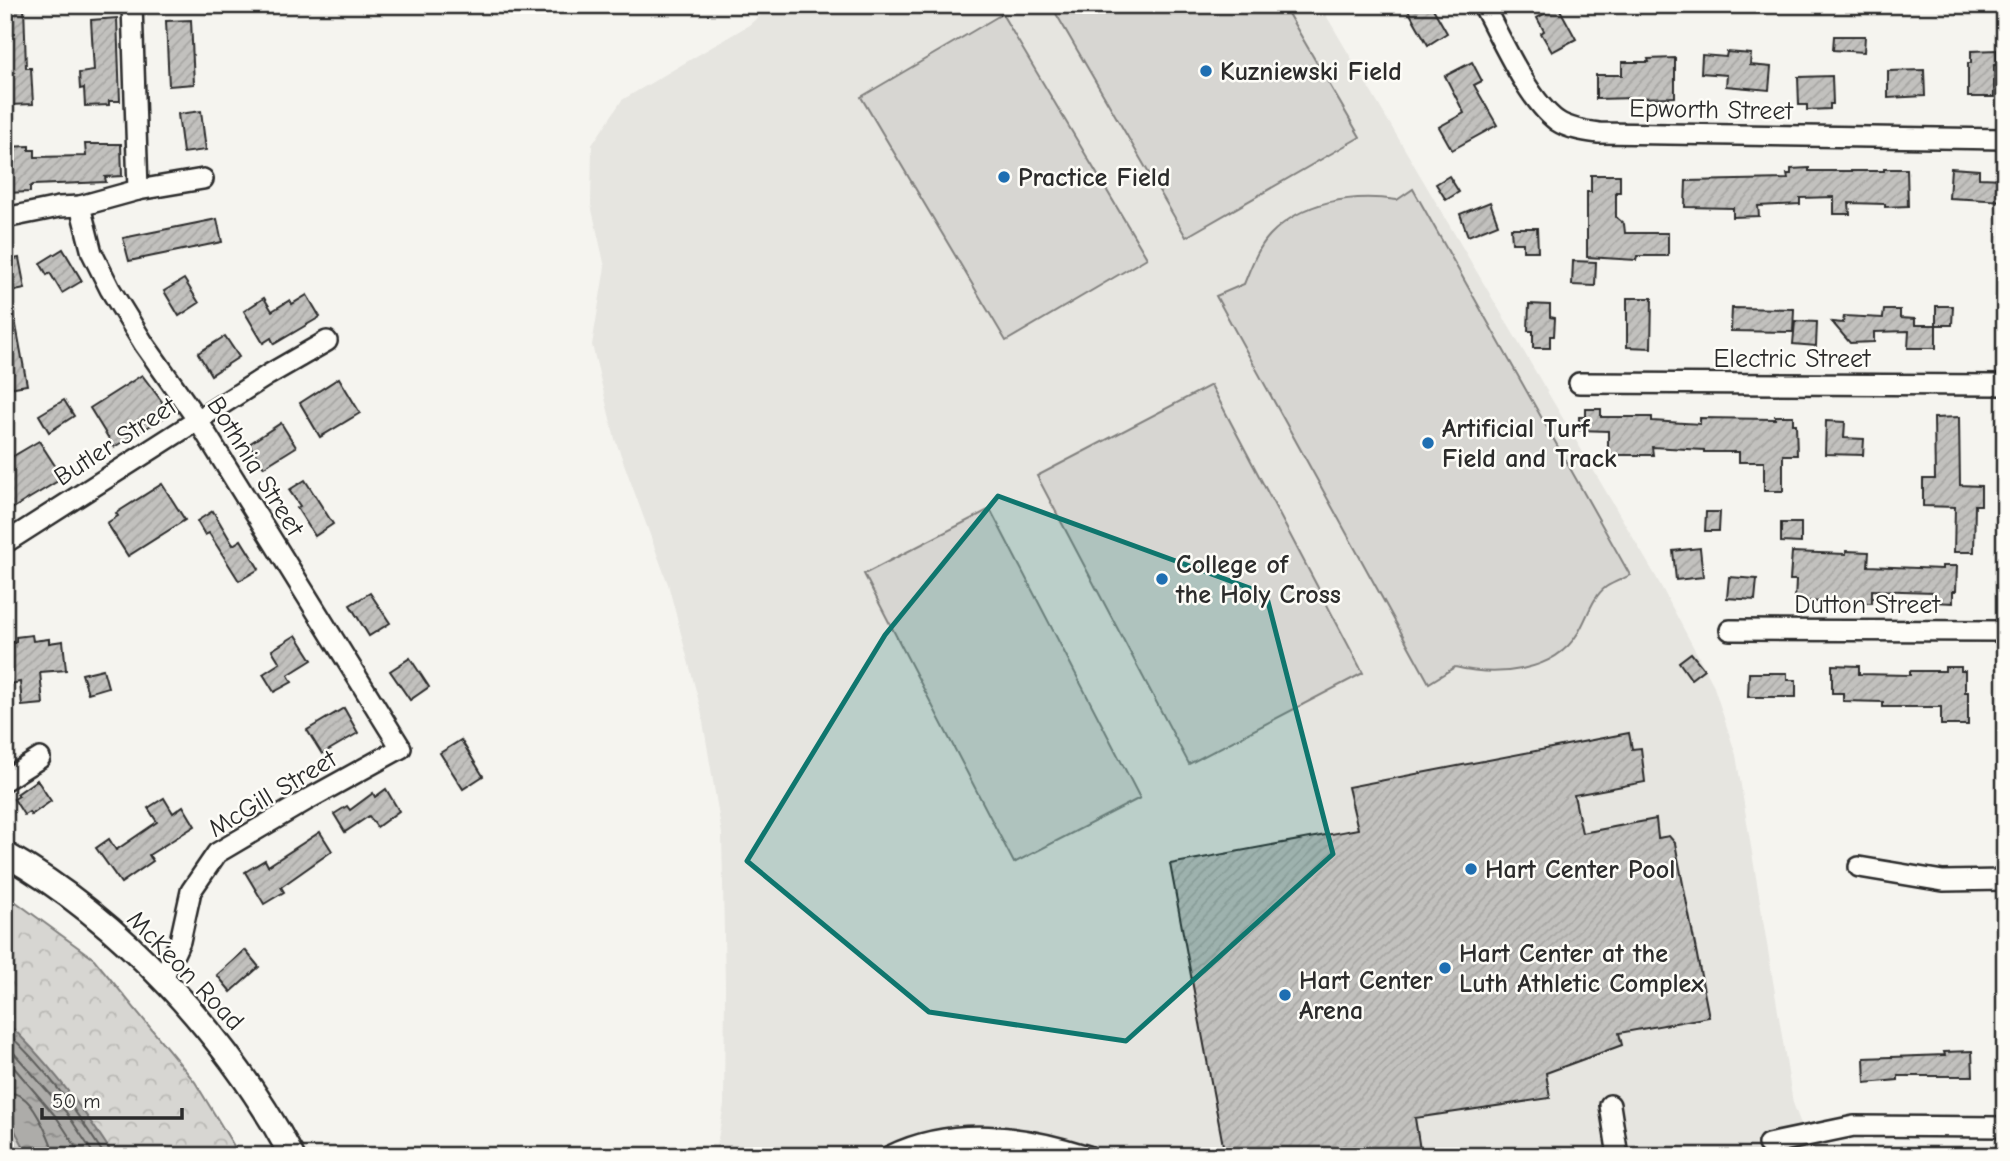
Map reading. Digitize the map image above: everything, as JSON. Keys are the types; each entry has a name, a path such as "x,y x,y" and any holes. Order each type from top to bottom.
{"main road":[{"name":"McKeon Road","path":"5,854 29,867 95,916 208,1028 243,1074 292,1156"}],"street":[{"path":"132,5 138,190"},
{"name":"Epworth Street","path":"1483,5 1541,106 1558,122 1578,130 1599,133 2005,139"},
{"path":"5,218 59,207 80,206 138,190 204,179"},
{"name":"Bothnia Street","path":"80,206 92,253 110,289 144,344 197,419 401,748"},
{"name":"Butler Street","path":"5,543 197,419 327,341"},
{"name":"Electric Street","path":"1579,383 2005,386"},
{"name":"Dutton Street","path":"1730,630 2005,631"},
{"name":"McGill Street","path":"162,980 180,941 191,891 217,853 401,748"},
{"path":"5,780 40,758"},
{"path":"1859,867 1942,881 2005,880"},
{"path":"1610,1105 1618,1156"},
{"path":"1768,1144 1854,1126 2005,1127"},
{"path":"890,1156 911,1145 948,1137 998,1136 1050,1143 1088,1156"}],"highlighted area":[{"path":"998,496 1266,594 1333,854 1126,1041 929,1012 747,861 885,635"}],"shaded area":[{"name":"College of the Holy Cross","path":"772,5 1320,5 1655,575 1713,684 1736,755 1793,1103 1813,1156 715,1156 724,1105 722,834 701,710 668,584 615,439 592,345 605,267 591,205 592,145 622,100 749,25"}],"green space":[{"name":"Kuzniewski Field","path":"1051,5 1283,5 1360,137 1186,237"},
{"name":"Practice Field","path":"1002,14 1147,258 1006,341 861,97"},
{"path":"1413,189 1630,575 1601,591 1578,633 1568,646 1554,657 1523,669 1506,671 1488,672 1455,667 1429,683 1216,296 1244,284 1265,240 1297,214 1329,202 1346,199 1397,200"},
{"path":"1211,385 1363,673 1189,764 1037,476"},
{"path":"990,509 1140,798 1014,863 864,574"},
{"path":"5,894 94,959 195,1082 240,1156 5,1156"}],"water":[{"path":"5,1021 64,1085 114,1156 29,1156 5,1113"}],"building":[{"path":"10,5 24,5 26,68 31,68 33,104 10,105 5,31 10,31"},
{"path":"1405,5 1431,5 1447,33 1428,45"},
{"path":"1558,6 1576,39 1552,52 1541,33 1544,31 1537,18"},
{"path":"117,18 120,101 109,101 109,105 85,106 84,88 80,89 79,73 94,71 91,20"},
{"path":"191,20 194,84 169,86 166,21"},
{"path":"1834,36 1865,36 1864,52 1833,50"},
{"path":"1997,50 1994,97 1968,97 1968,63 1971,63 1971,51"},
{"path":"1727,52 1751,54 1750,65 1771,67 1769,90 1726,86 1727,75 1701,73 1702,55 1726,57"},
{"path":"1675,58 1675,97 1596,99 1596,75 1622,75 1622,62"},
{"path":"1472,62 1482,81 1474,85 1497,125 1452,150 1439,127 1464,113 1445,76"},
{"path":"1924,70 1925,96 1888,98 1888,71"},
{"path":"1832,76 1833,104 1830,104 1830,109 1807,110 1807,105 1799,105 1798,77"},
{"path":"201,111 206,150 183,153 178,114"},
{"path":"85,144 121,144 122,176 105,177 106,182 33,185 30,192 6,193 5,147 29,146 29,150 35,150 35,157 86,156"},
{"path":"1809,168 1809,171 1907,169 1908,206 1885,207 1885,204 1849,203 1850,214 1834,214 1834,197 1800,198 1800,204 1758,206 1759,216 1733,217 1733,208 1685,207 1686,181 1788,179 1787,174 1791,174 1791,169"},
{"path":"1951,168 1979,170 1979,178 2005,179 2005,201 1949,198"},
{"path":"1591,175 1620,175 1620,192 1616,192 1616,217 1624,224 1625,233 1668,233 1668,256 1637,256 1636,260 1587,257 1587,192 1591,192"},
{"path":"1449,176 1459,192 1446,200 1436,184"},
{"path":"1490,202 1498,224 1468,236 1460,214"},
{"path":"217,219 222,242 129,261 123,238"},
{"path":"1511,228 1537,228 1538,251 1523,251 1523,243 1512,243"},
{"path":"63,249 82,281 62,293 50,273 47,275 40,263"},
{"path":"19,258 25,289 5,293 5,261"},
{"path":"1573,261 1596,262 1595,286 1572,285"},
{"path":"184,279 199,303 179,316 164,291"},
{"path":"307,295 320,317 274,344 271,338 263,343 244,311 264,298 272,311 290,300 292,304"},
{"path":"1627,298 1652,298 1651,348 1627,347"},
{"path":"1529,304 1550,305 1550,317 1555,318 1550,348 1533,348 1533,331 1528,331"},
{"path":"1936,306 1953,306 1952,325 1936,325"},
{"path":"1732,308 1794,309 1793,332 1731,331"},
{"path":"13,309 27,385 8,388 5,375 5,310"},
{"path":"1884,310 1900,310 1900,318 1915,319 1915,325 1936,325 1936,348 1908,348 1909,331 1874,332 1874,342 1850,343 1832,322 1843,323 1844,316 1883,318"},
{"path":"1795,321 1817,322 1816,346 1793,344"},
{"path":"225,336 239,357 211,375 198,353"},
{"path":"142,375 163,403 161,405 167,416 114,447 90,408"},
{"path":"339,378 360,413 320,437 300,403"},
{"path":"64,400 74,416 49,432 39,415"},
{"path":"1586,409 1601,409 1601,417 1652,417 1652,421 1700,424 1700,418 1775,419 1775,416 1793,416 1793,424 1796,424 1797,455 1783,455 1783,491 1764,491 1764,462 1739,462 1739,452 1652,447 1653,455 1608,455 1608,431 1579,430 1579,417 1586,417"},
{"path":"1959,417 1960,485 1981,486 1981,505 1975,505 1974,552 1954,552 1955,507 1923,506 1923,479 1935,479 1934,418"},
{"path":"1826,421 1845,422 1844,438 1864,439 1863,455 1825,454"},
{"path":"281,423 296,447 264,467 249,444"},
{"path":"39,441 63,478 5,513 5,461"},
{"path":"305,480 333,524 315,536 289,490"},
{"path":"162,484 185,520 128,556 107,523 118,516 116,513"},
{"path":"213,511 233,545 241,540 259,569 239,581 209,533 205,535 197,521"},
{"path":"1706,512 1720,512 1719,531 1705,531"},
{"path":"1781,523 1801,523 1801,543 1781,542"},
{"path":"1700,548 1703,577 1676,580 1673,551"},
{"path":"1846,551 1869,552 1868,566 1942,569 1942,566 1957,566 1953,603 1933,602 1933,592 1872,590 1872,603 1795,601 1796,580 1790,580 1792,552 1846,554"},
{"path":"1729,577 1757,579 1755,600 1727,598"},
{"path":"370,593 390,623 369,636 350,605"},
{"path":"32,635 33,641 63,641 66,670 40,672 43,704 22,706 20,682 10,684 6,643 16,642 16,637"},
{"path":"296,635 312,660 288,675 292,682 274,692 263,674 280,663 272,650"},
{"path":"1691,653 1704,669 1691,679 1679,662"},
{"path":"410,658 429,687 410,700 390,671"},
{"path":"1832,665 1859,666 1859,674 1910,675 1910,671 1945,671 1945,667 1961,667 1961,671 1965,671 1965,692 1968,692 1968,725 1941,725 1941,707 1883,707 1883,702 1843,701 1843,693 1832,693"},
{"path":"103,669 108,687 88,693 82,674"},
{"path":"1749,673 1787,673 1787,680 1796,680 1796,697 1748,697"},
{"path":"344,708 358,733 322,754 307,730"},
{"name":"Hart Center at the Luth Athletic Complex","path":"1629,733 1632,749 1641,748 1645,782 1574,795 1582,833 1656,819 1658,838 1669,836 1675,843 1709,1017 1619,1033 1622,1045 1546,1073 1550,1098 1415,1118 1421,1156 1225,1156 1170,864 1358,829 1348,787"},
{"path":"461,740 483,776 463,789 440,753"},
{"path":"37,780 51,801 31,815 29,812 24,815 14,799"},
{"path":"386,789 399,811 377,827 369,816 345,832 334,814 347,806 350,810 373,793 375,797"},
{"path":"164,798 173,813 183,806 195,826 149,855 153,861 121,883 96,848 109,839 116,850 157,822 148,808"},
{"path":"320,832 332,851 281,887 284,892 264,904 245,872 265,860 268,866"},
{"path":"245,950 259,967 231,992 217,975"},
{"path":"1972,1051 1973,1076 1898,1076 1898,1080 1865,1083 1864,1058 1945,1055 1944,1052"}],"place":[{"name":"Kuzniewski Field","path":"1206,71"},
{"name":"Practice Field","path":"1004,177"},
{"name":"Artificial Turf Field and Track","path":"1428,443"},
{"name":"College of the Holy Cross","path":"1162,579"},
{"name":"Hart Center Pool","path":"1471,869"},
{"name":"Hart Center at the Luth Athletic Complex","path":"1445,968"},
{"name":"Hart Center Arena","path":"1285,995"}]}
